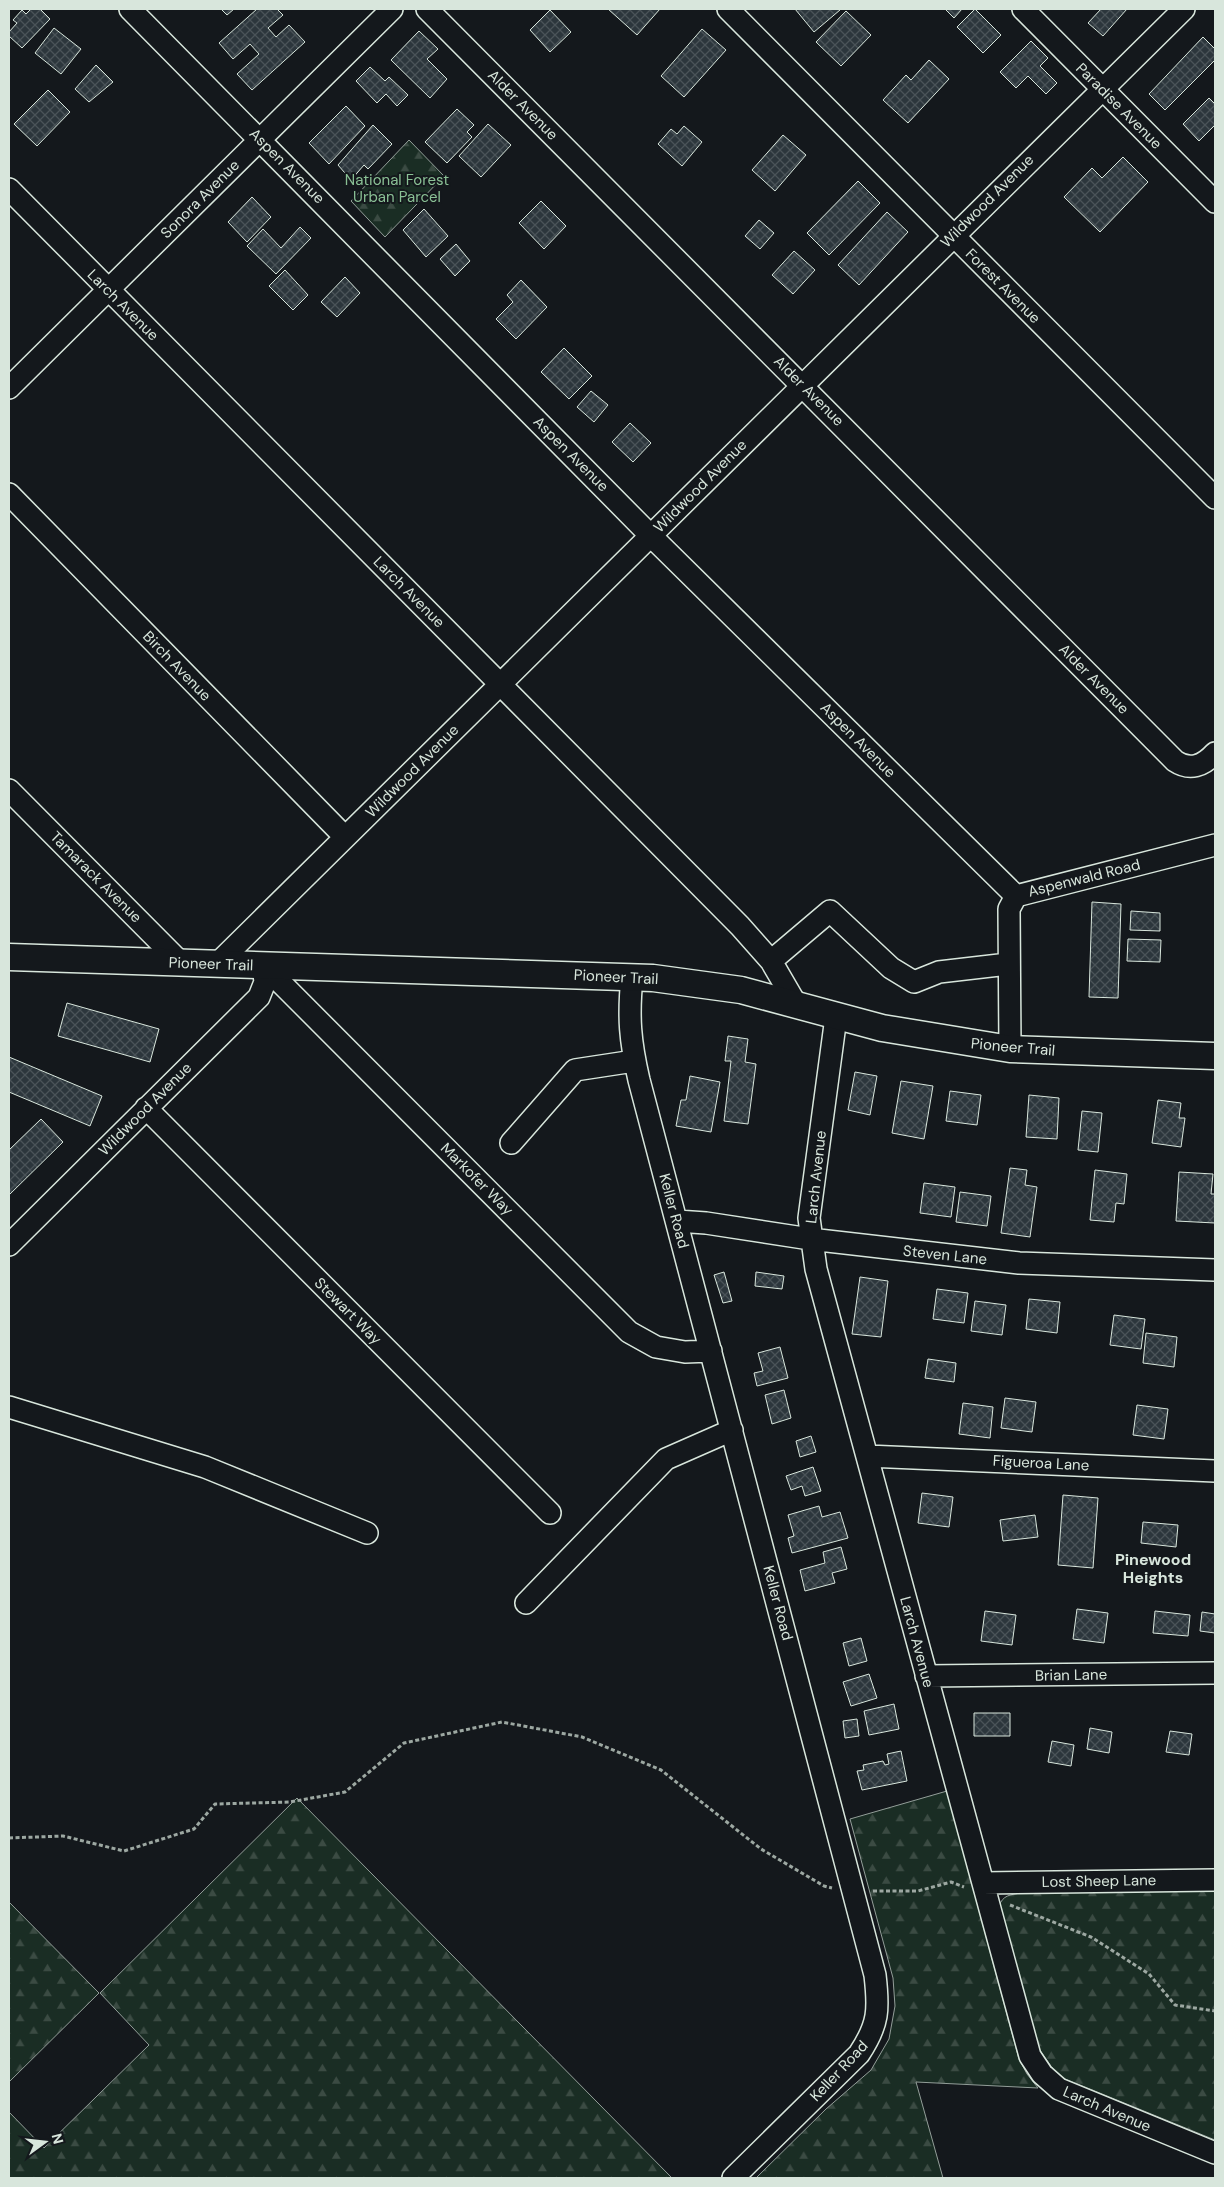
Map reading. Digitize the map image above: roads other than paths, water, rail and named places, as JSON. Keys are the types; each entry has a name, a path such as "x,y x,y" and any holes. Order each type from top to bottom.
{"main road":[{"name":"Pioneer Trail","path":"9,958 632,977 697,982 741,990 796,1004 836,1017 920,1036 1010,1049 1215,1056"}],"street":[{"name":"Aspen Avenue","path":"130,9 261,139 650,535 1016,896"},
{"name":"Sonora Avenue","path":"9,388 392,9"},
{"name":"Alder Avenue","path":"427,9 803,384 1175,761 1184,767 1194,767 1215,754"},
{"name":"Forest Avenue","path":"728,9 1215,498"},
{"name":"Paradise Avenue","path":"1023,9 1215,202"},
{"name":"Wildwood Avenue","path":"216,965 1184,9"},
{"name":"Larch Avenue","path":"9,189 740,926 771,961 796,1004"},
{"name":"Birch Avenue","path":"9,494 344,837"},
{"name":"Tamarack Avenue","path":"9,790 182,964"},
{"name":"Aspenwald Road","path":"1010,1049 1009,909 1016,896 1215,845"},
{"path":"771,961 830,911 891,968 914,982 939,972 1008,964"},
{"name":"Wildwood Avenue","path":"9,1245 259,997 265,982 263,966"},
{"name":"Markofer Way","path":"263,966 629,1332 656,1348 685,1352 711,1351"},
{"name":"Keller Road","path":"632,977 629,1008 630,1040 634,1061 875,1975 879,2009 872,2034 859,2054 733,2178"},
{"name":"Larch Avenue","path":"836,1017 809,1218 810,1239 816,1269 1030,2056 1042,2074 1059,2089 1084,2101 1215,2153"},
{"path":"511,1143 575,1070 634,1061"},
{"name":"Stewart Way","path":"146,1108 550,1514"},
{"name":"Steven Lane","path":"677,1221 706,1223 810,1239 1019,1263 1215,1270"},
{"path":"9,1407 205,1467 367,1532"},
{"path":"526,1603 666,1459 732,1430"},
{"name":"Figueroa Lane","path":"868,1456 1215,1471"},
{"name":"Brian Lane","path":"926,1676 1215,1673"},
{"name":"Lost Sheep Lane","path":"985,1889 1215,1880"}],"district":[{"name":"Pinewood Heights","path":"1153,1568"}],"park label":[{"name":"National Forest Urban Parcel","path":"397,188"}]}
